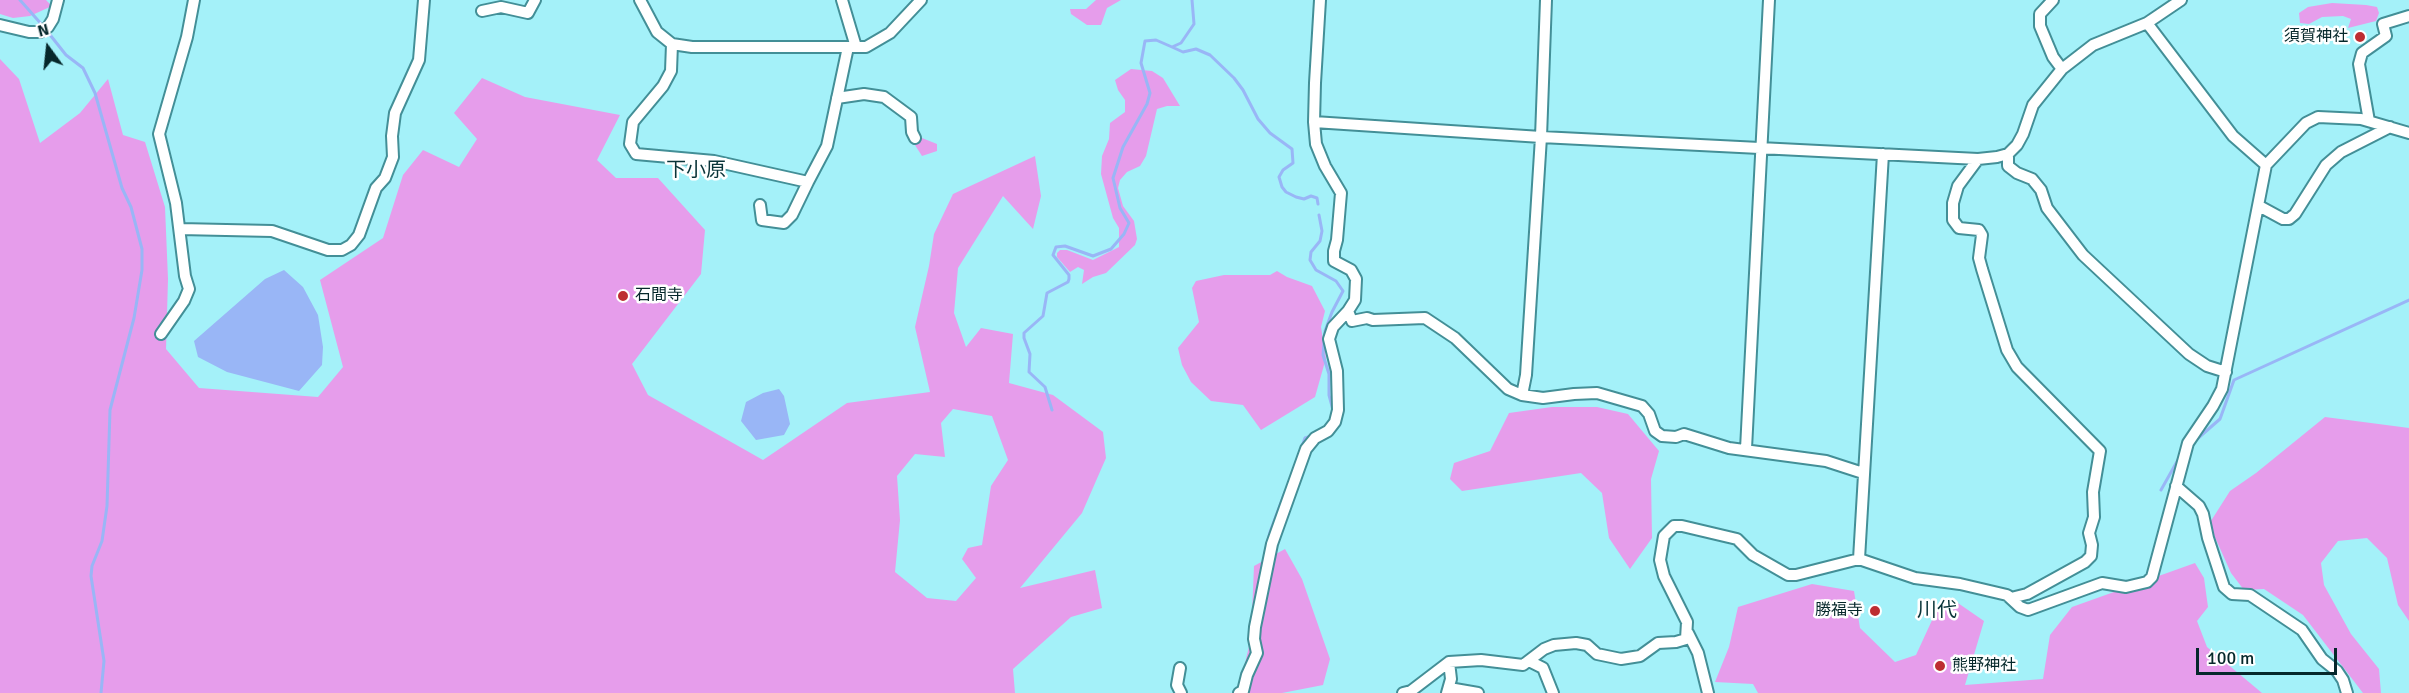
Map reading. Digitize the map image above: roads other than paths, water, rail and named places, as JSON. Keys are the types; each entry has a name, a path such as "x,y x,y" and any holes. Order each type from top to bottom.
{"street":[{"path":"0,24 29,32 40,32 53,20 58,0"},
{"path":"161,334 189,290 180,230 159,134 187,37 194,0"},
{"path":"180,230 272,231 328,250 342,250 351,245 362,229 376,188 385,178 393,157 392,136 395,113 419,60 424,0"},
{"path":"482,11 501,7 528,13 535,0"},
{"path":"640,0 657,32 672,44 692,48 866,47 890,33 921,0"},
{"path":"760,205 762,220 784,223 792,215 827,146 837,98 852,47 842,0"},
{"path":"1239,693 1243,691 1246,675 1257,653 1254,639 1255,627 1272,544 1306,449 1315,438 1328,431 1335,422 1338,410 1337,371 1329,339 1333,327 1355,300 1356,279 1351,270 1334,261 1341,193 1325,166 1316,144 1314,122 1320,0"},
{"path":"1522,395 1526,375 1541,137 1546,0"},
{"path":"1746,449 1769,0"},
{"path":"2053,0 2040,14 2040,26 2053,57 2062,69"},
{"path":"1314,122 1541,137 1978,159 2007,154 2023,134 2037,99 2062,69 2093,45 2147,22 2181,0"},
{"path":"2369,121 2359,64 2362,52 2386,36 2383,24 2409,16"},
{"path":"2147,22 2233,136 2266,165"},
{"path":"672,44 670,71 663,86 633,122 630,144 636,154 714,161 808,182"},
{"path":"837,98 864,94 884,97 911,117 912,132 915,138"},
{"path":"2011,598 2020,607 2028,610 2102,583 2126,587 2147,582 2152,577 2188,443 2222,389 2266,165 2306,123 2318,117 2332,116 2369,121 2409,133"},
{"path":"2259,206 2283,219 2289,219 2295,214 2326,165 2341,152 2390,127"},
{"path":"1859,559 1883,154"},
{"path":"2007,154 2008,166 2017,173 2032,179 2041,190 2047,208 2083,255 2189,354 2207,366 2226,372"},
{"path":"1708,693 1698,653 1688,633 1687,622 1664,576 1660,560 1664,536 1674,526 1737,539 1753,555 1788,574 1796,575 1859,559 1915,578 1960,584 2011,598 2027,594 2085,562 2091,556 2092,545 2089,533 2094,517 2093,492 2101,459 2100,451 2017,367 2007,350 1979,258 1982,235 1979,230 1959,228 1953,220 1953,203 1958,186 1978,159"},
{"path":"1348,311 1352,321 1367,318 1373,321 1425,318 1455,338 1508,389 1522,395 1543,398 1574,393 1597,393 1642,406 1648,414 1654,431 1662,436 1676,437 1684,434 1729,448 1826,461 1863,473"},
{"path":"2176,486 2199,506 2203,514 2208,538 2224,587 2232,594 2250,595 2302,630 2322,659 2337,671 2347,693"},
{"path":"1403,693 1420,685 1449,662 1463,659 1523,665 1538,653 1554,645 1576,643 1587,645 1597,654 1621,659 1640,656 1658,643 1686,639 1688,633"},
{"path":"1529,661 1543,668 1553,693"},
{"path":"1449,662 1451,679 1448,691 1478,693"},
{"path":"1180,668 1177,685 1181,693 1187,693"}],"water":[{"path":"284,270 303,287 318,315 323,347 322,365 299,391 227,372 198,357 194,341 265,279"},
{"path":"779,389 784,396 790,424 784,435 756,440 741,421 746,402 763,393"}],"waterway":[{"path":"20,0 43,26"},
{"path":"1052,410 1045,387 1029,372 1030,354 1024,333 1043,316 1047,293 1068,282 1069,275 1053,255 1056,247 1065,246 1093,256 1111,249 1124,234 1129,223 1120,208 1113,178 1123,147 1147,104 1150,93 1141,63 1145,41 1156,40 1172,47 1181,43 1194,24 1192,0"},
{"path":"47,31 66,55 83,68 95,93 142,249 142,270 134,318 110,410 107,506 102,541 92,566 91,576 104,661 101,693"},
{"path":"1172,47 1183,52 1196,49 1210,55 1234,78 1258,119 1270,133 1292,149 1293,163 1283,170 1279,177 1282,187 1296,197 1317,198 1318,204"},
{"path":"1319,215 1322,231 1320,241 1311,252 1310,260 1316,270 1336,281 1343,291 1325,331 1323,355 1329,374 1329,395 1333,410"},
{"path":"2196,440 2220,419 2234,380 2409,300"},
{"path":"1302,446 1305,438 1311,436"},
{"path":"2161,490 2179,458"},
{"path":"1265,552 1285,492"}],"place":[{"name":"須賀神社","path":"2360,37"},
{"name":"石間寺","path":"623,296"},
{"name":"勝福寺","path":"1875,611"},
{"name":"熊野神社","path":"1940,666"}],"district":[{"name":"下小原","path":"696,171"},
{"name":"川代","path":"1937,611"}]}
